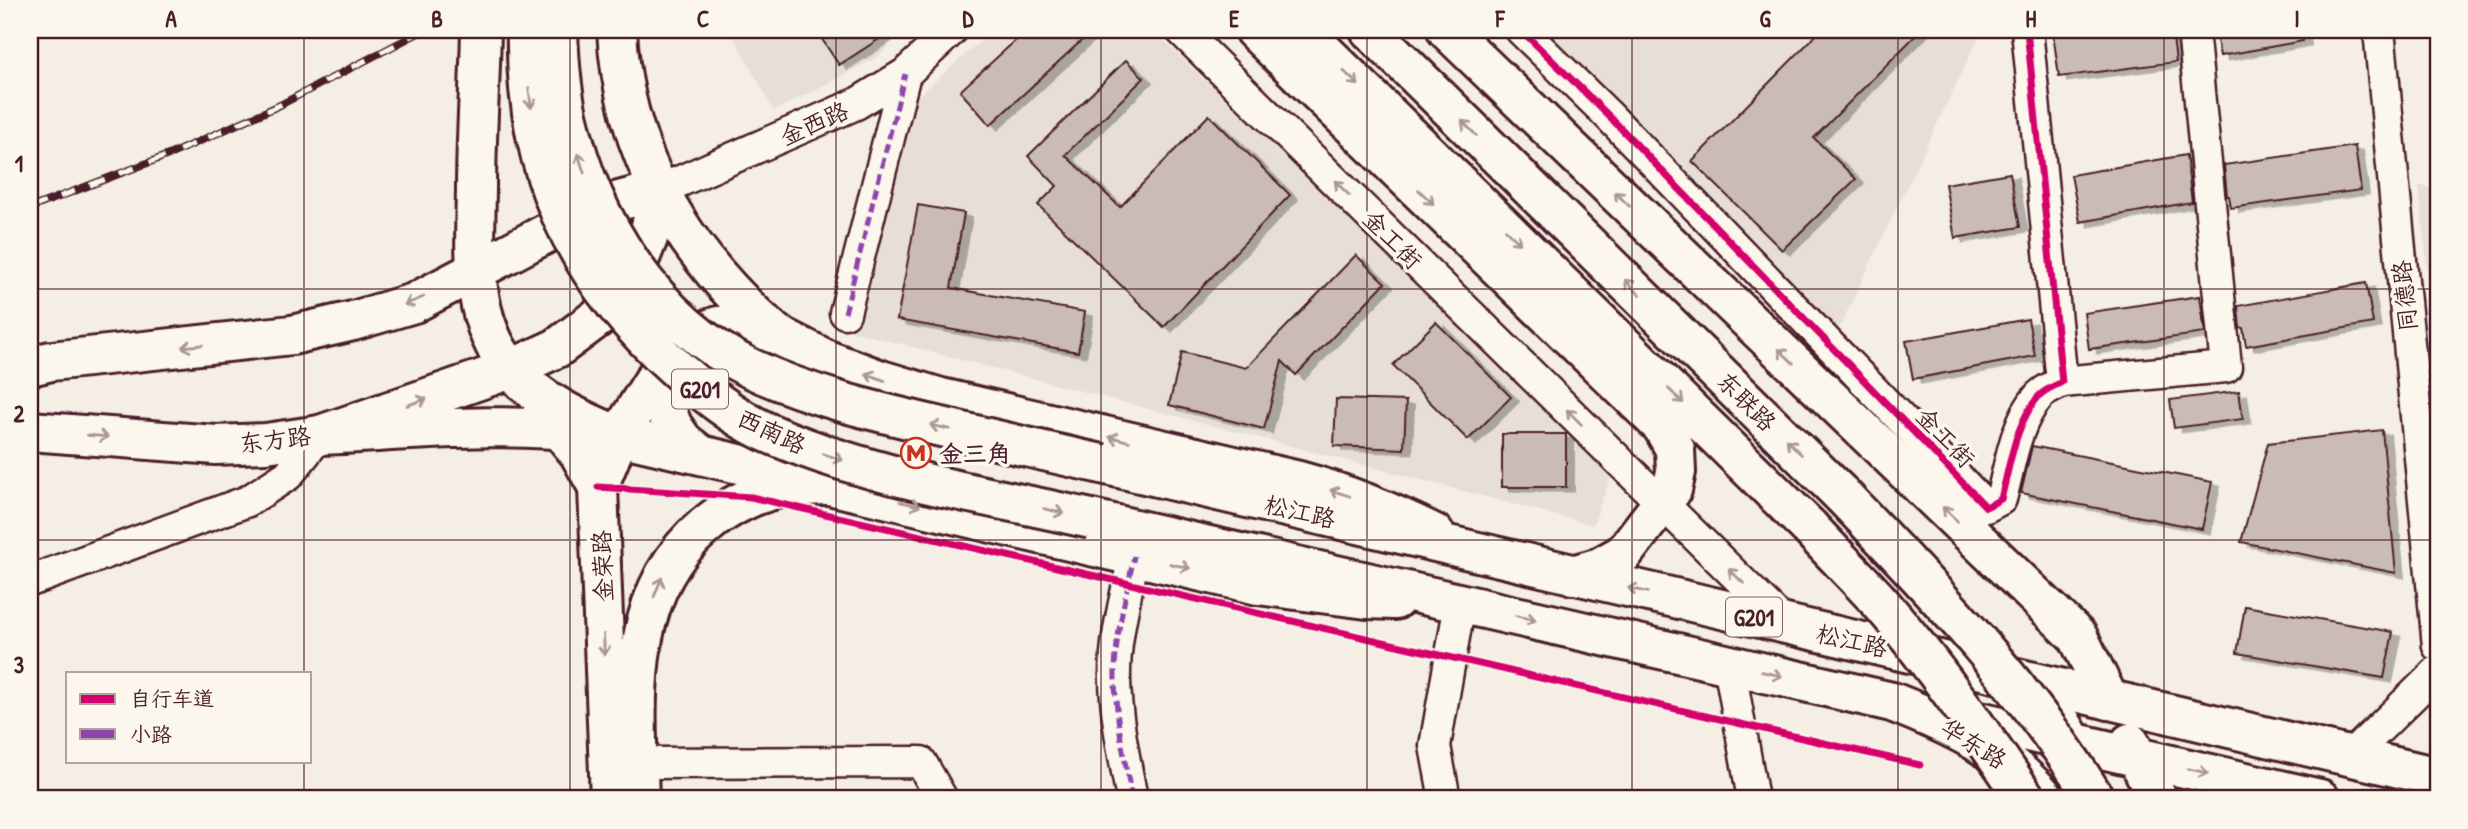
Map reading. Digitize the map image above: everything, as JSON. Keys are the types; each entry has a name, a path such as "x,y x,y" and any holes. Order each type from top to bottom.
{"main road":[{"path":"481,30 476,132 475,271 483,311 495,345 511,369 579,453 598,487"},
{"name":"西南路","path":"527,30 529,93 537,144 551,190 567,228 583,261 605,294 634,327 695,385 723,407 762,430 816,452 879,471 1091,519"},
{"name":"西南路","path":"558,30 560,75 568,120 581,166 597,205 641,278 671,311 707,342 747,367 841,403 1102,464"},
{"path":"617,30 625,92 639,142 660,190 684,234 714,274 744,306 776,334"},
{"path":"1254,30 1662,426 1675,449 1676,472 1672,490 1623,554 1600,567 1573,575"},
{"name":"东联路","path":"1302,30 1809,527 1879,602 1992,748 2039,798"},
{"name":"东联路","path":"1370,30 1842,495 1914,571 1980,646 2095,799"},
{"path":"1447,30 2078,637 2158,799"},
{"path":"30,366 51,361 292,335 353,321 414,303 568,222 619,201 660,190"},
{"name":"东方路","path":"30,431 216,445 266,443 320,435 511,369 557,348 600,316 632,278 648,238 660,190"},
{"path":"701,455 683,441 672,425 664,403 665,376 672,351 694,334 719,326 746,327 776,334 838,364 941,398 1342,493 1385,509 1469,550"},
{"name":"金荣路","path":"610,799 598,487 619,436 672,351"},
{"path":"511,369 537,393 574,417 619,436"},
{"path":"320,435 557,428 619,436 1258,585 1367,599 1460,603"},
{"name":"松江路","path":"1102,464 2438,777"},
{"name":"金荣路","path":"638,781 638,664 648,611 665,570 687,540 716,516 751,497 785,488 827,485"},
{"name":"松江路","path":"1091,519 2320,799"},
{"path":"2038,683 2106,799"},
{"name":"华东路","path":"1892,702 1945,723 1998,753 2039,798"}],"street":[{"name":"金西路","path":"660,190 856,104 905,74 952,30"},
{"name":"金工街","path":"1181,30 1785,624"},
{"name":"金工街","path":"1521,30 1608,115 1986,507 2001,499 2027,414 2040,394 2062,382"},
{"path":"2027,30 2062,382 2226,366 2193,30"},
{"name":"同德路","path":"2379,30 2438,646"},
{"path":"845,313 905,74"},
{"path":"30,581 248,500 288,475 320,435"},
{"path":"1132,799 1118,724 1115,677 1122,616 1134,556"},
{"path":"1445,799 1435,746 1460,603"},
{"path":"1730,664 1754,799"},
{"path":"2351,757 2438,671"},
{"path":"638,781 921,762"},
{"path":"921,762 927,799"},
{"path":"921,762 942,799"}],"shaded area":[{"path":"730,30 905,30 876,58 774,111"},
{"path":"993,30 1153,30 1613,471 1593,525 851,331 898,114"},
{"path":"1539,30 1982,30 1835,337"},
{"path":"2419,185 2438,191 2438,377"}],"building":[{"path":"816,30 893,30 839,65"},
{"path":"1027,30 1093,30 990,125 960,91"},
{"path":"1821,30 1921,30 1814,138 1856,179 1782,250 1692,161"},
{"path":"2075,30 2172,30 2176,62 2059,77 2053,33"},
{"path":"2215,30 2302,30 2303,41 2220,56"},
{"path":"1126,60 1144,78 1065,155 1120,207 1209,115 1290,195 1164,327 1038,205 1057,186 1028,156"},
{"path":"2355,146 2361,190 2231,208 2224,165"},
{"path":"2186,155 2192,202 2080,222 2071,175"},
{"path":"2010,173 2020,227 1955,238 1945,184"},
{"path":"918,205 964,213 951,288 1085,312 1078,352 897,320"},
{"path":"1356,255 1385,283 1296,375 1282,361 1264,429 1169,405 1182,352 1246,368"},
{"path":"2366,283 2373,323 2246,346 2243,328 2240,328 2238,306"},
{"path":"2200,296 2205,333 2089,349 2084,313"},
{"path":"2028,319 2035,356 1913,379 1906,341"},
{"path":"1436,322 1511,397 1468,440 1393,365"},
{"path":"2239,391 2243,419 2174,428 2170,400"},
{"path":"1336,399 1406,401 1404,449 1334,446"},
{"path":"2382,430 2396,573 2241,542 2268,443"},
{"path":"1502,434 1566,434 1566,487 1502,487"},
{"path":"2032,446 2212,482 2202,529 2021,493"},
{"path":"2245,606 2393,632 2384,678 2237,653"}],"railway":[{"path":"30,208 171,154 280,105 424,30"}],"marked path":[{"path":"845,313 905,74"},
{"path":"1132,799 1119,725 1115,665 1118,633 1134,556"}],"cycle path":[{"path":"1521,30 1608,115 1986,507 2001,499 2014,445 2031,407 2041,394 2062,382 2027,30"},
{"path":"598,487 751,497 1920,765"}],"place":[{"name":"金三角","path":"916,453"}]}
